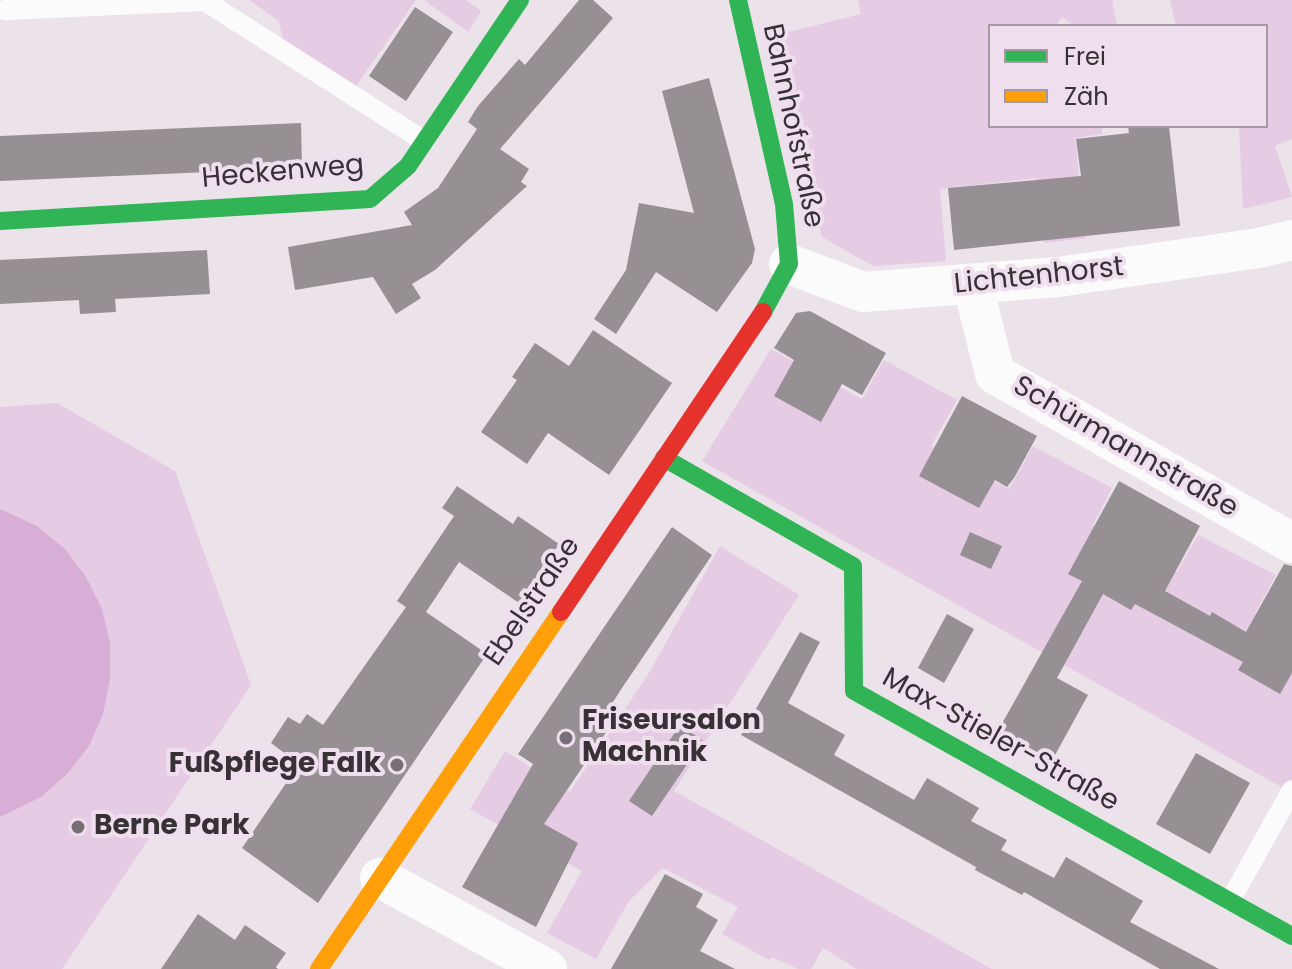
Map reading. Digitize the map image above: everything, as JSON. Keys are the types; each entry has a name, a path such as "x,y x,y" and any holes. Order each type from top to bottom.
{"street":[{"name":"Heckenweg","path":"0,221 370,199 408,166 520,0"},
{"name":"Bahnhofstraße","path":"738,0 784,204 789,264"},
{"name":"Lichtenhorst","path":"789,264 863,292 973,286 1174,261 1292,240"},
{"name":"Ebelstraße","path":"319,969 756,324 789,264"},
{"name":"Schürmannstraße","path":"973,286 995,374 1292,543"},
{"name":"Max-Stieler-Straße","path":"664,458 853,566 854,691 1292,936"},
{"path":"380,878 547,969"}],"lane":[{"path":"5,10 205,1 424,141"},
{"path":"1230,901 1292,790"}],"shaded area":[{"path":"249,0 416,0 356,86 284,45 279,21"},
{"path":"424,0 466,0 481,11 468,32"},
{"path":"858,0 1115,0 1112,1 1117,24 1072,24 1062,17 1057,24 988,24 988,128 1102,128 1102,134 1075,138 1086,238 1045,243 1036,178 940,189 946,261 873,266 822,237 773,36 861,14"},
{"path":"1170,0 1292,0 1292,139 1275,146 1292,197 1243,209 1239,128 1268,128 1268,24 1176,24"},
{"path":"771,349 862,399 884,360 957,400 931,446 1009,489 1033,446 1112,488 1093,525 1177,572 1198,535 1276,575 1255,613 1278,626 1292,650 1292,793 702,461"},
{"name":"Berne Park","path":"57,403 175,471 251,685 62,969 0,969 0,407"},
{"path":"0,509 37,526 65,549 86,577 102,609 110,643 110,679 103,714 89,746 67,774 41,797 0,817"},
{"path":"720,546 799,595 674,791 992,969 857,969 823,948 811,969 798,969 772,957 769,960 722,934 738,907 663,868 629,901 596,959 547,933 582,871 470,809 505,751 570,792 649,673"}],"building":[{"path":"579,0 593,0 613,18 500,149 529,169 521,182 527,186 435,270 412,284 421,298 396,314 373,277 295,290 288,247 412,225 404,212 438,188 477,129 468,122 478,106 519,59 525,65"},
{"path":"415,7 453,32 406,101 369,76"},
{"path":"709,78 755,249 752,263 717,312 656,272 616,334 594,319 626,270 639,203 694,213 662,91"},
{"path":"301,123 302,168 0,181 0,136"},
{"path":"1128,128 1169,128 1180,226 954,250 948,188 1081,176 1076,139 1129,133"},
{"path":"207,250 210,294 115,299 116,312 80,314 79,300 0,304 0,260"},
{"path":"810,311 886,353 862,395 842,384 821,422 774,396 794,360 774,348 796,313"},
{"path":"593,330 672,383 609,475 548,433 527,464 481,432 517,380 512,377 535,343 569,366"},
{"path":"962,396 1037,436 1007,487 995,480 979,508 919,476"},
{"path":"1119,481 1200,526 1165,591 1210,616 1212,612 1246,632 1284,564 1292,566 1292,673 1280,694 1238,670 1243,662 1135,604 1131,610 1103,594 1057,678 1088,695 1049,766 995,736 1082,581 1068,574"},
{"path":"457,486 513,524 518,516 559,544 519,603 459,562 426,612 487,654 318,903 242,848 299,764 271,743 288,717 300,724 307,714 323,725 406,607 397,601 454,516 442,508"},
{"path":"672,527 712,555 604,716 613,722 544,824 578,843 536,927 462,887 533,764 518,754"},
{"path":"970,532 1002,546 991,569 960,555"},
{"path":"947,614 974,629 944,683 918,668"},
{"path":"800,632 820,642 788,703 845,735 834,755 914,800 927,778 979,808 971,821 1007,840 1001,850 1054,878 1066,857 1143,901 1130,922 1219,969 1160,969 1024,892 1022,895 975,870 976,867 741,735"},
{"path":"680,725 703,741 652,816 629,801"},
{"path":"1196,753 1250,783 1210,854 1156,824"},
{"path":"665,874 703,894 696,907 718,920 700,951 735,969 611,969"},
{"path":"198,914 235,940 245,925 286,953 276,967 278,969 161,969"}],"traffic: fast":[{"path":"0,221 370,199 408,166 520,0"},
{"path":"738,0 784,204 789,264 763,312"},
{"path":"664,458 853,566 854,691 1292,936"}],"traffic: slow":[{"path":"319,969 561,612"}],"traffic: jam":[{"path":"561,612 763,312"}],"place":[{"name":"Friseursalon Machnik","path":"566,738"},
{"name":"Fußpflege Falk","path":"397,765"},
{"name":"Berne Park","path":"78,827"}]}
